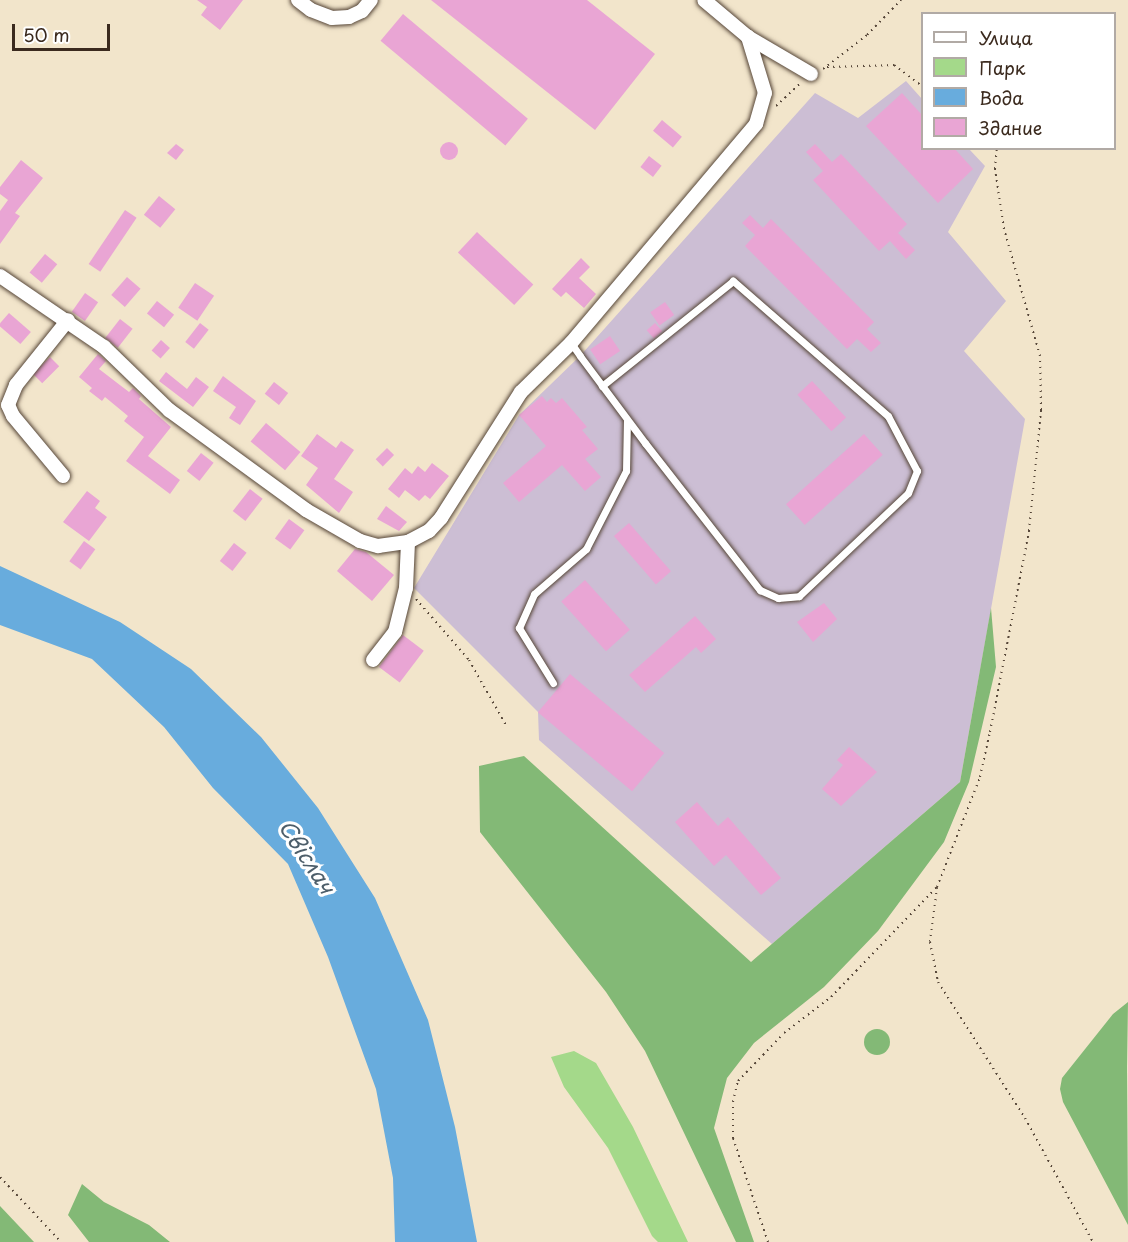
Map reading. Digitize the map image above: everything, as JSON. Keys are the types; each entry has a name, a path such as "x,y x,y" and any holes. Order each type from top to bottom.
{"street":[{"path":"298,0 311,10 332,18 350,17 362,11 371,0"},
{"path":"704,0 748,37 811,74"},
{"path":"0,276 68,320 104,347 169,410 306,510 360,541 378,546 408,542 429,531 441,518 516,399 571,343 756,124 765,93 748,37"},
{"path":"63,476 13,416 8,405 16,385 68,320"},
{"path":"373,660 396,632 406,588 408,542"}],"lane":[{"path":"571,343 602,386 627,420 760,590 778,598 799,596 908,493 917,471 888,416 733,280 602,386"},
{"path":"553,683 519,628 534,594 586,549 591,540 626,471 627,420"}],"path":[{"path":"774,108 811,74 826,67 874,29 901,0"},
{"path":"826,67 894,65 921,85"},
{"path":"997,150 995,169 1004,229 1040,356 1041,410 1029,531 990,732 980,777 937,887 930,942 938,982 1019,1109 1092,1242"},
{"path":"406,588 469,660 506,725"},
{"path":"768,1242 733,1138 733,1102 738,1081 784,1033 831,997 937,887"},
{"path":"0,1178 61,1242"}],"shaded area":[{"path":"906,81 921,98 921,150 970,150 985,166 948,232 1006,301 964,351 1025,419 960,782 772,944 539,740 538,712 414,588 519,415 580,356 815,93 858,118"}],"green space":[{"path":"991,608 996,667 969,782 944,842 878,931 824,987 754,1043 727,1078 714,1128 754,1242 736,1242 645,1051 606,992 480,832 479,766 524,756 751,962 960,782"},
{"path":"1128,1002 1128,1225 1063,1102 1060,1089 1062,1078 1113,1014"},
{"path":"877,1029 886,1033 890,1042 886,1051 877,1055 868,1051 864,1042 868,1033"},
{"path":"574,1051 596,1063 633,1127 688,1242 658,1242 652,1236 608,1148 564,1087 551,1057"},
{"path":"82,1184 104,1202 149,1225 170,1242 89,1242 68,1215"},
{"path":"0,1206 34,1242 0,1242"}],"water":[{"name":"Свіслач","path":"0,566 120,622 191,669 261,737 318,808 375,898 428,1020 455,1127 477,1242 395,1242 393,1178 376,1089 328,957 288,864 213,788 164,727 92,659 0,625"}],"building":[{"path":"197,0 243,0 220,30 201,15 207,7"},
{"path":"431,0 587,0 655,54 595,130"},
{"path":"403,14 528,119 505,146 381,41"},
{"path":"902,93 921,114 921,150 956,150 973,169 938,203 866,126"},
{"path":"662,120 682,137 673,147 653,131"},
{"path":"445,142 453,142 458,147 456,158 445,160 440,155 440,147"},
{"path":"176,144 184,150 176,160 167,153"},
{"path":"815,144 832,162 841,154 907,224 898,233 915,250 906,259 890,241 879,251 813,180 823,171 806,152"},
{"path":"649,156 662,166 653,177 640,167"},
{"path":"21,160 43,178 15,213 20,216 0,244 0,211 8,200 0,194 0,187"},
{"path":"159,196 175,209 160,228 144,215"},
{"path":"125,210 137,218 100,272 89,264"},
{"path":"750,215 763,228 771,219 874,322 867,329 881,343 871,352 857,339 847,349 745,246 755,235 742,223"},
{"path":"477,232 533,285 514,305 458,252"},
{"path":"45,254 57,264 42,283 30,272"},
{"path":"581,258 590,267 579,278 596,294 584,308 566,292 561,297 552,289"},
{"path":"127,277 141,289 125,307 111,295"},
{"path":"195,283 214,296 197,321 178,308"},
{"path":"85,293 98,302 85,321 72,312"},
{"path":"157,301 174,315 164,327 147,313"},
{"path":"665,302 674,315 659,325 650,312"},
{"path":"9,313 31,332 20,344 0,326"},
{"path":"120,319 133,329 118,348 105,338"},
{"path":"200,323 209,330 194,349 185,342"},
{"path":"655,323 662,331 654,339 647,330"},
{"path":"610,336 620,351 600,364 590,349"},
{"path":"161,340 170,348 161,358 152,350"},
{"path":"98,354 106,361 99,369 129,392 133,388 141,396 139,399 171,427 148,456 180,480 170,494 126,461 144,437 124,421 128,416 105,397 102,401 89,391 92,388 79,377"},
{"path":"50,357 59,366 42,383 33,374"},
{"path":"166,372 187,389 196,377 209,387 193,407 159,381"},
{"path":"223,376 256,401 240,425 229,418 236,407 213,391"},
{"path":"812,381 846,418 831,431 797,395"},
{"path":"274,382 288,393 279,405 265,394"},
{"path":"542,396 547,402 551,398 556,403 562,398 587,427 582,430 598,449 585,459 601,477 585,491 562,465 519,502 503,483 546,446 519,415"},
{"path":"266,423 300,452 285,470 251,441"},
{"path":"317,434 336,448 341,441 354,450 334,479 353,492 339,513 306,485 318,468 301,456"},
{"path":"864,434 883,455 805,525 786,504"},
{"path":"387,448 394,455 383,466 376,459"},
{"path":"201,453 214,463 199,481 187,471"},
{"path":"432,463 449,476 430,499 425,495 419,501 405,490 399,498 388,489 405,468 412,474 418,466 425,472"},
{"path":"250,489 263,499 245,521 233,511"},
{"path":"87,491 100,501 95,508 107,517 89,541 63,522"},
{"path":"386,506 407,522 399,531 377,519"},
{"path":"289,519 304,530 290,550 275,538"},
{"path":"629,523 671,571 656,584 614,536"},
{"path":"84,541 95,549 81,569 69,561"},
{"path":"234,543 247,553 232,571 220,561"},
{"path":"355,549 366,552 394,575 372,601 337,571"},
{"path":"585,580 630,630 606,651 561,601"},
{"path":"824,603 837,619 813,642 797,622"},
{"path":"695,616 716,639 701,653 696,647 645,692 629,675"},
{"path":"403,635 424,651 400,683 379,667"},
{"path":"570,674 664,753 632,791 538,712"},
{"path":"849,747 877,772 841,806 822,789 843,765 837,760"},
{"path":"697,802 718,826 728,817 781,878 761,895 726,855 714,866 675,822"}]}
